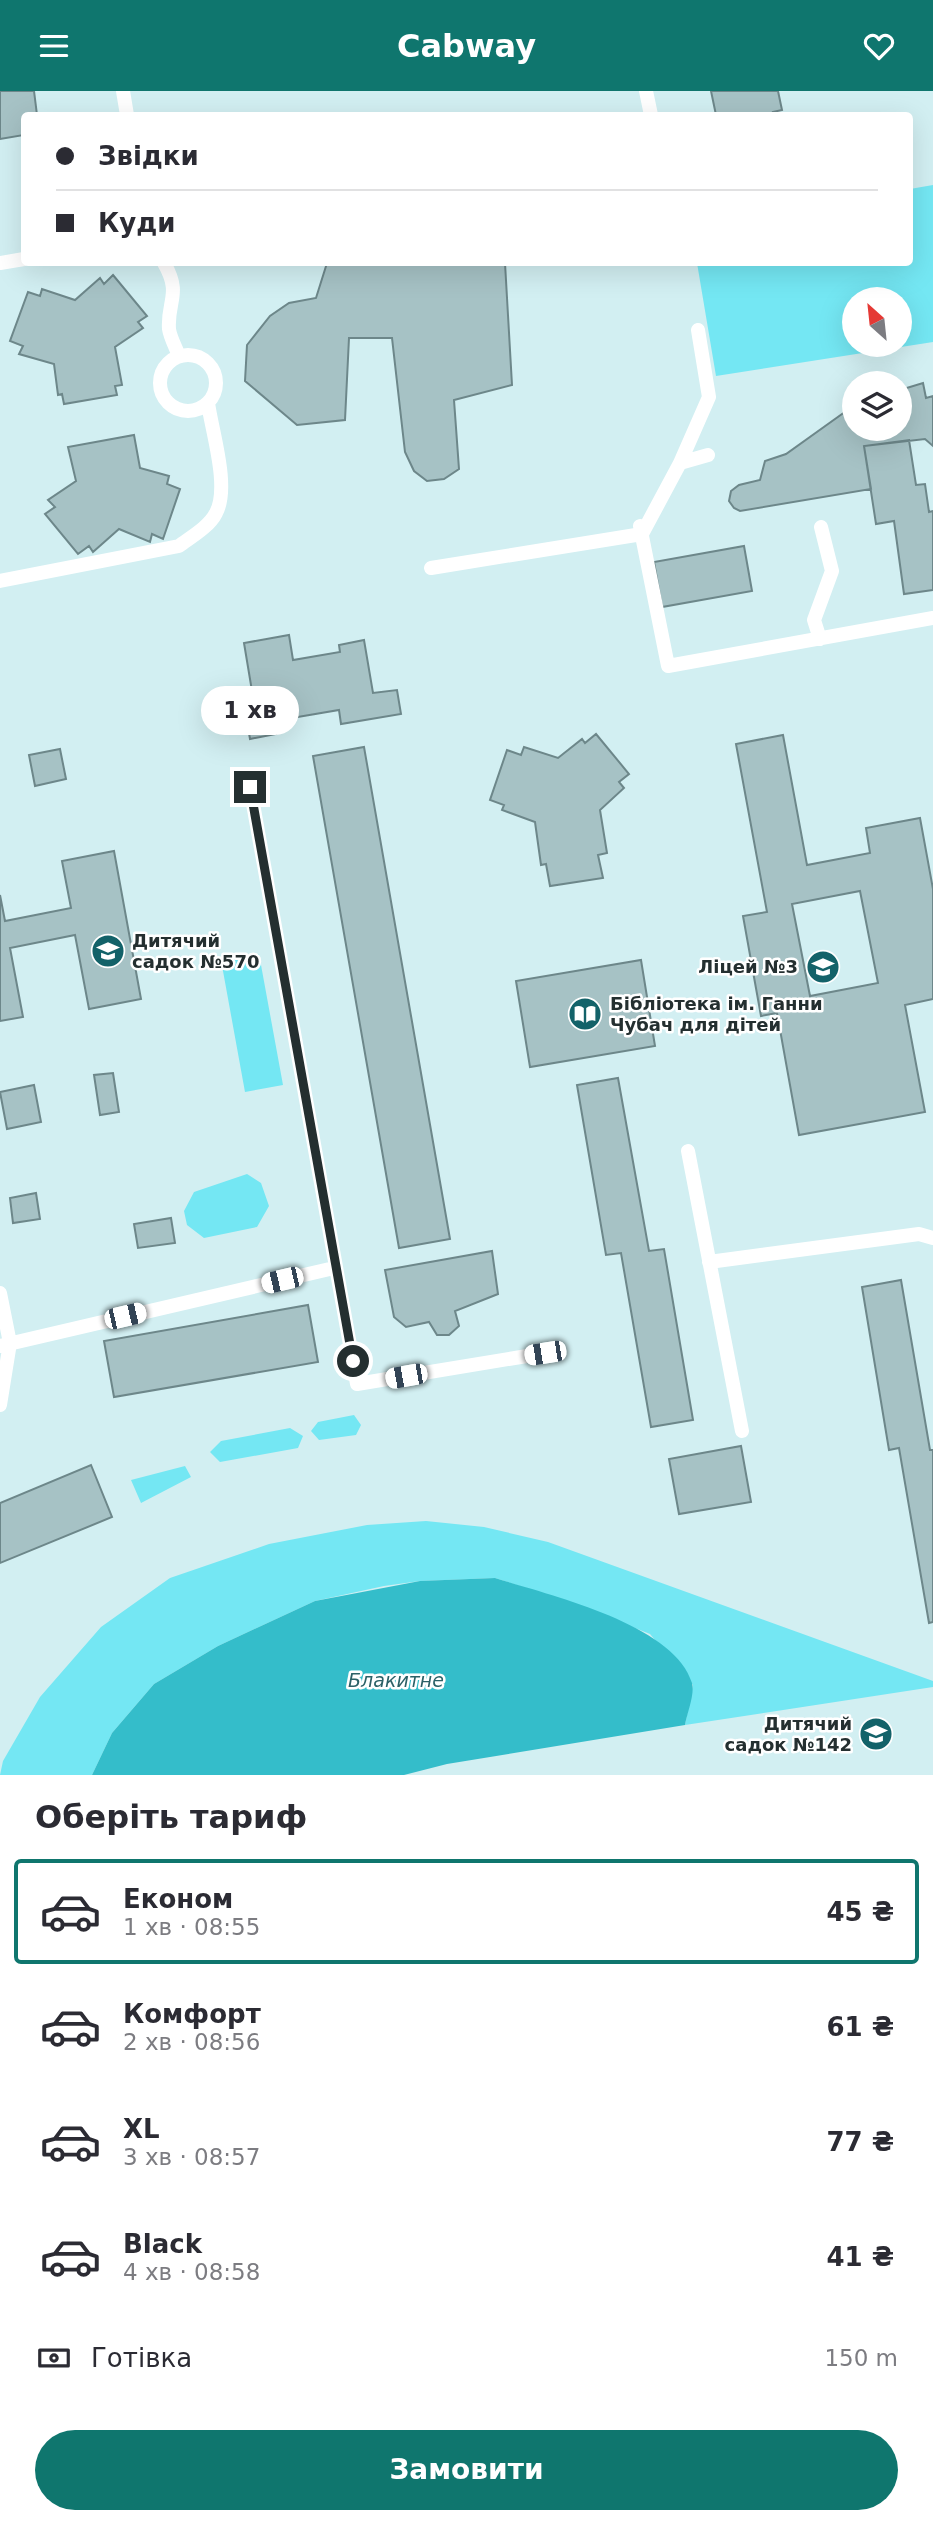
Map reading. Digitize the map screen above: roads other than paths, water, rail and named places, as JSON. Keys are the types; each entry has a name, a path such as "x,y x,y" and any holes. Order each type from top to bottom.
{"lane":[{"path":"123,91 126,112"},
{"path":"646,91 650,112"},
{"path":"0,263 21,260"},
{"path":"165,266 173,283 174,302 169,329 179,356"},
{"path":"698,330 709,397 680,463 641,527 668,666 933,618"},
{"path":"0,581 179,546 200,530 216,512 222,483 208,403 216,387 212,367 198,356 179,356 165,365 159,382 165,401 179,410 188,411 208,403"},
{"path":"680,463 708,455"},
{"path":"431,568 641,527"},
{"path":"820,639 814,619 832,571 821,527"},
{"path":"250,787 334,1268 357,1384 545,1353"},
{"path":"688,1151 742,1431"},
{"path":"709,1262 919,1234 933,1238"},
{"path":"5,1344 334,1268"},
{"path":"0,1293 5,1344 0,1405"}],"water":[{"name":"Блакитне","path":"495,1578 577,1603 636,1628 662,1644 681,1662 692,1683 692,1698 685,1725 447,1764 404,1775 92,1775 112,1733 154,1684 218,1646 315,1601 420,1581"}],"place":[{"name":"Дитячий садок №570","path":"108,951"},
{"name":"Ліцей №3","path":"823,967"},
{"name":"Бібліотека ім. Ганни Чубач для дітей","path":"585,1014"},
{"name":"Дитячий садок №142","path":"876,1734"}]}
